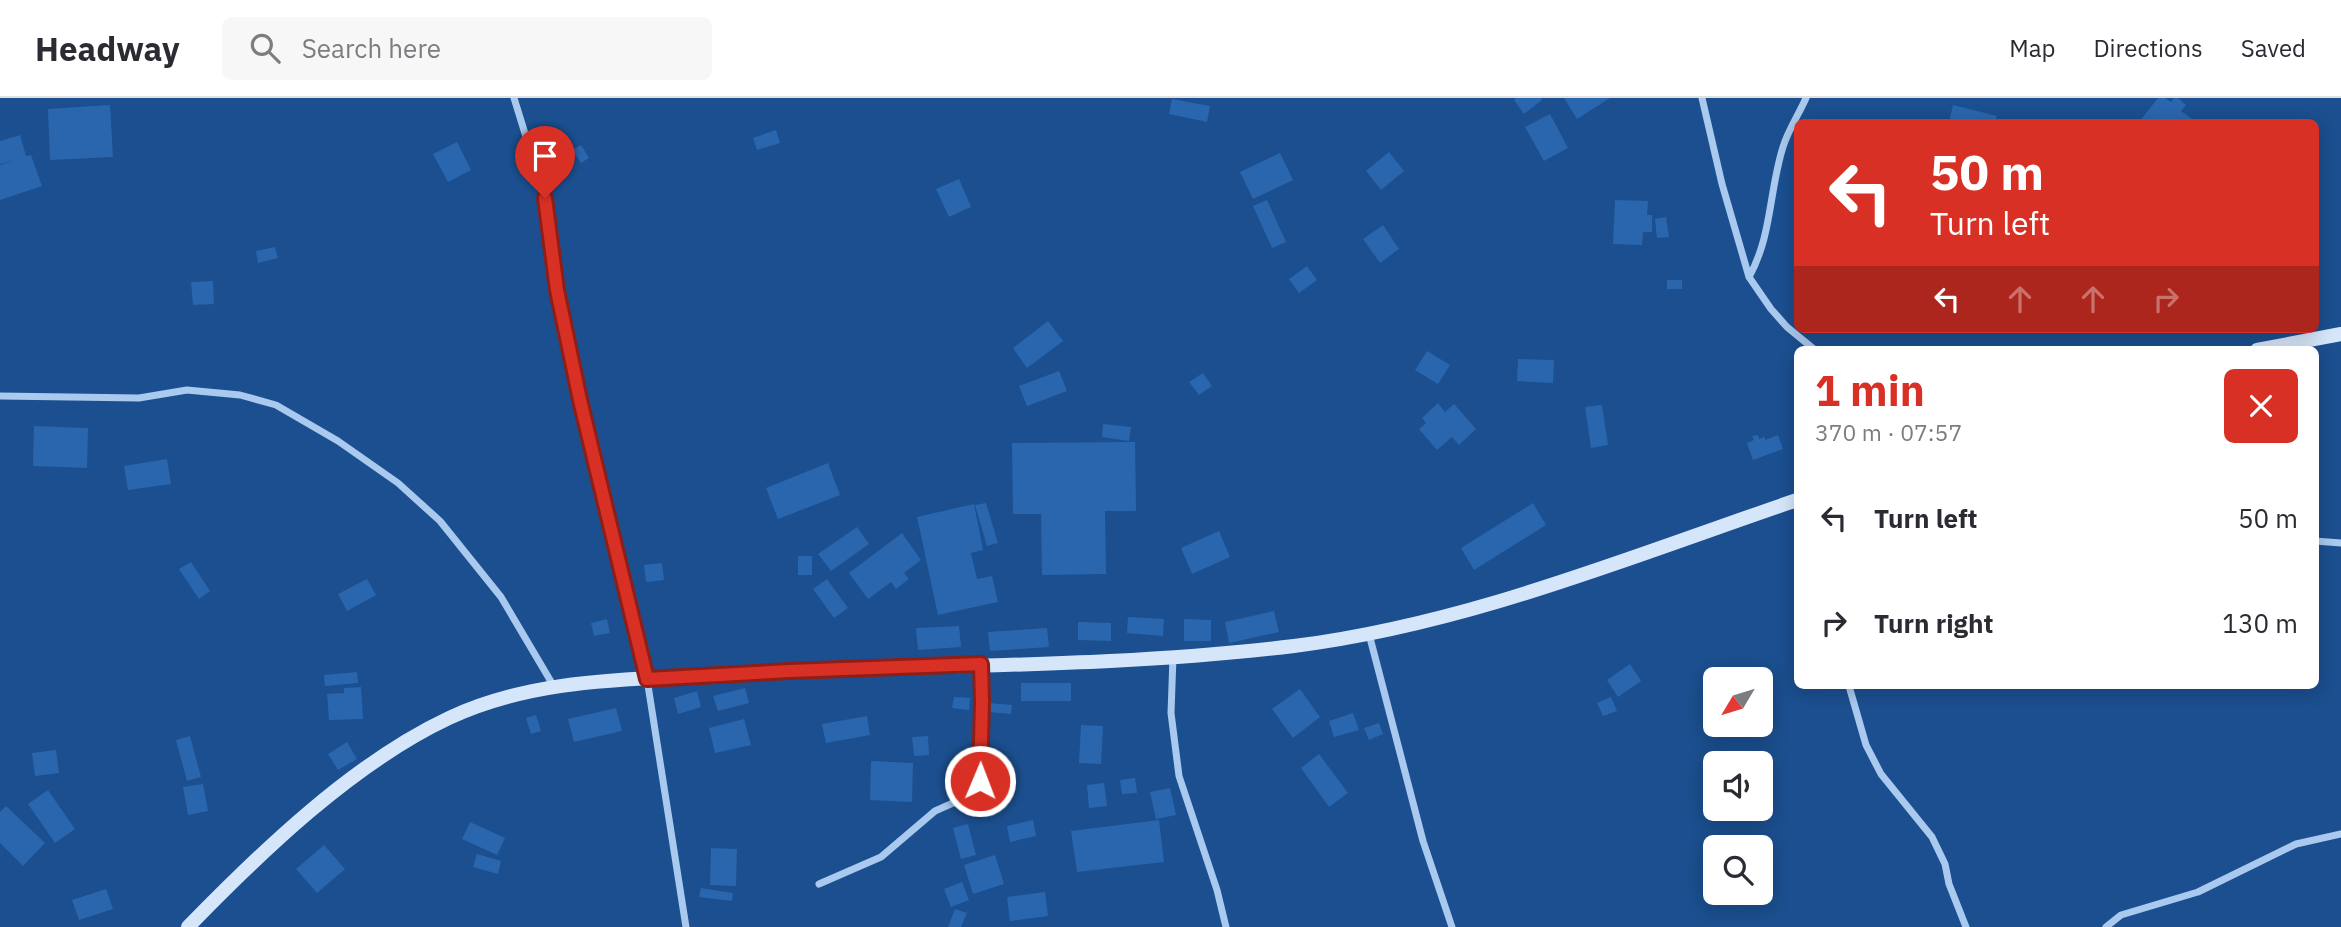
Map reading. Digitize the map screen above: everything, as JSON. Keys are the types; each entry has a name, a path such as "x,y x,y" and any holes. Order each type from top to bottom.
{"main road":[{"path":"2278,346 2341,334"},
{"path":"188,927 272,846 337,790 402,744 448,718 495,699 553,685 789,671 1173,657 1295,646 1369,634 1461,614 1571,579 1794,501"}],"street":[{"path":"514,98 545,198 557,290 580,400 647,679 686,927"},
{"path":"1702,98 1722,184 1749,277 1779,318 1794,331"},
{"path":"1796,119 1807,98"},
{"path":"1749,277 1760,258 1767,235 1783,146 1794,124"},
{"path":"1796,333 1810,346"},
{"path":"0,396 139,398 187,390 240,394 276,405 338,441 398,483 439,522 501,597 553,685"},
{"path":"2319,541 2341,543"},
{"path":"1369,634 1423,841 1452,927"},
{"path":"1173,657 1171,713 1179,776 1217,890 1226,927"},
{"path":"820,884 881,857 935,811 965,798 977,789 980,781 981,664"},
{"path":"1850,689 1866,745 1881,774 1932,836 1945,864 1949,884 1966,927"},
{"path":"2106,927 2121,915 2197,892 2296,844 2341,834"}],"building":[{"path":"1564,98 1610,98 1577,119"},
{"path":"2158,98 2171,102 2178,98 2186,105 2181,111 2192,119 2141,119"},
{"path":"1172,99 1210,106 1207,122 1169,114"},
{"path":"1514,100 1542,100 1524,114"},
{"path":"110,105 113,157 50,160 48,109"},
{"path":"1953,105 1997,116 1996,119 1950,119"},
{"path":"1550,114 1568,148 1544,161 1525,127"},
{"path":"776,130 780,143 757,150 753,138"},
{"path":"20,135 26,156 31,155 42,186 0,200 0,165 13,161 0,164 0,141"},
{"path":"457,142 471,170 448,182 433,154"},
{"path":"581,145 589,158 581,163 572,150"},
{"path":"1389,152 1404,171 1381,190 1366,171"},
{"path":"1280,153 1293,180 1253,199 1240,172"},
{"path":"959,179 971,207 949,217 936,189"},
{"path":"1267,200 1286,242 1272,248 1253,206"},
{"path":"1615,200 1648,201 1647,215 1652,215 1652,232 1643,232 1642,245 1613,244"},
{"path":"1666,217 1669,237 1657,238 1655,219"},
{"path":"1383,225 1399,249 1380,263 1363,239"},
{"path":"275,247 278,258 258,263 256,251"},
{"path":"1307,266 1317,280 1299,293 1289,279"},
{"path":"1667,280 1682,280 1682,289 1667,289"},
{"path":"213,281 214,304 193,305 191,282"},
{"path":"1048,321 1063,341 1027,368 1013,348"},
{"path":"1427,351 1450,365 1438,384 1415,370"},
{"path":"1518,359 1554,360 1553,383 1517,381"},
{"path":"1059,371 1067,391 1027,406 1019,386"},
{"path":"1203,373 1212,386 1199,395 1189,382"},
{"path":"1438,403 1445,412 1454,404 1476,429 1459,445 1452,437 1437,450 1419,429 1426,423 1422,418"},
{"path":"1602,405 1608,445 1591,448 1585,407"},
{"path":"1103,424 1131,427 1129,441 1102,437"},
{"path":"34,426 88,428 87,468 33,466"},
{"path":"1758,435 1759,439 1765,437 1765,440 1778,435 1783,449 1753,460 1747,443 1754,440 1752,436"},
{"path":"1135,442 1136,511 1105,511 1106,574 1042,575 1041,514 1013,514 1012,443"},
{"path":"167,459 171,484 128,490 124,466"},
{"path":"828,463 840,495 778,519 766,488"},
{"path":"986,503 998,543 987,546 975,505"},
{"path":"1533,503 1546,525 1474,570 1461,548"},
{"path":"974,504 983,550 971,553 977,579 992,576 998,602 938,615 917,517"},
{"path":"857,527 869,544 831,571 818,554"},
{"path":"1219,531 1230,557 1192,574 1181,548"},
{"path":"902,533 921,560 904,573 909,579 896,589 891,582 868,599 849,573"},
{"path":"798,556 812,556 812,575 798,575"},
{"path":"191,562 210,591 199,599 179,569"},
{"path":"662,563 664,580 646,582 644,565"},
{"path":"367,579 376,595 347,611 338,594"},
{"path":"827,579 848,608 834,618 813,589"},
{"path":"1274,611 1279,632 1229,643 1225,622"},
{"path":"1128,617 1164,619 1163,636 1127,633"},
{"path":"607,619 610,633 594,636 591,623"},
{"path":"1184,619 1211,620 1211,641 1184,641"},
{"path":"1078,622 1111,623 1111,641 1078,640"},
{"path":"959,626 961,647 918,650 916,628"},
{"path":"1047,628 1049,647 990,651 988,632"},
{"path":"1630,664 1641,681 1618,697 1607,680"},
{"path":"357,672 358,683 325,686 324,675"},
{"path":"1021,683 1071,683 1071,701 1021,701"},
{"path":"361,687 363,719 329,720 327,694 344,693 344,688"},
{"path":"745,688 749,703 718,711 713,696"},
{"path":"1300,689 1320,717 1293,738 1272,709"},
{"path":"697,691 701,707 678,714 674,698"},
{"path":"954,697 970,698 969,710 952,708"},
{"path":"1611,697 1617,711 1603,716 1597,703"},
{"path":"989,703 1012,705 1011,714 989,712"},
{"path":"616,708 622,731 574,742 568,719"},
{"path":"1353,713 1359,730 1334,737 1329,721"},
{"path":"536,715 541,731 531,734 526,718"},
{"path":"867,716 870,735 826,743 822,724"},
{"path":"744,719 751,745 715,753 709,728"},
{"path":"1379,723 1383,734 1369,740 1364,728"},
{"path":"1081,725 1103,726 1101,764 1079,763"},
{"path":"190,736 201,777 187,781 176,740"},
{"path":"928,736 929,755 914,756 912,737"},
{"path":"347,742 357,759 338,770 328,754"},
{"path":"56,750 59,773 35,776 32,753"},
{"path":"1319,754 1348,793 1329,807 1301,768"},
{"path":"871,761 913,763 912,802 870,800"},
{"path":"1135,778 1137,793 1122,794 1120,780"},
{"path":"1104,783 1107,806 1089,808 1087,785"},
{"path":"203,784 208,811 188,815 183,787"},
{"path":"1170,788 1176,815 1156,819 1150,792"},
{"path":"48,790 75,829 55,843 28,804"},
{"path":"6,806 45,843 23,866 0,843 0,812"},
{"path":"1033,820 1036,836 1010,842 1007,826"},
{"path":"1159,820 1164,862 1077,872 1071,831"},
{"path":"470,822 505,838 497,855 462,839"},
{"path":"968,824 976,855 961,859 953,828"},
{"path":"324,845 345,869 317,893 296,869"},
{"path":"711,848 737,849 736,886 710,885"},
{"path":"477,854 501,861 498,874 473,867"},
{"path":"995,855 1004,884 973,894 964,865"},
{"path":"962,882 969,900 951,907 944,889"},
{"path":"701,888 733,893 732,901 699,897"},
{"path":"106,889 113,909 79,920 72,900"},
{"path":"1045,892 1048,916 1010,921 1007,897"},
{"path":"955,909 967,913 961,927 948,927"}],"route":[{"path":"545,198 557,290 580,400 647,679 981,664 980,781"}]}
